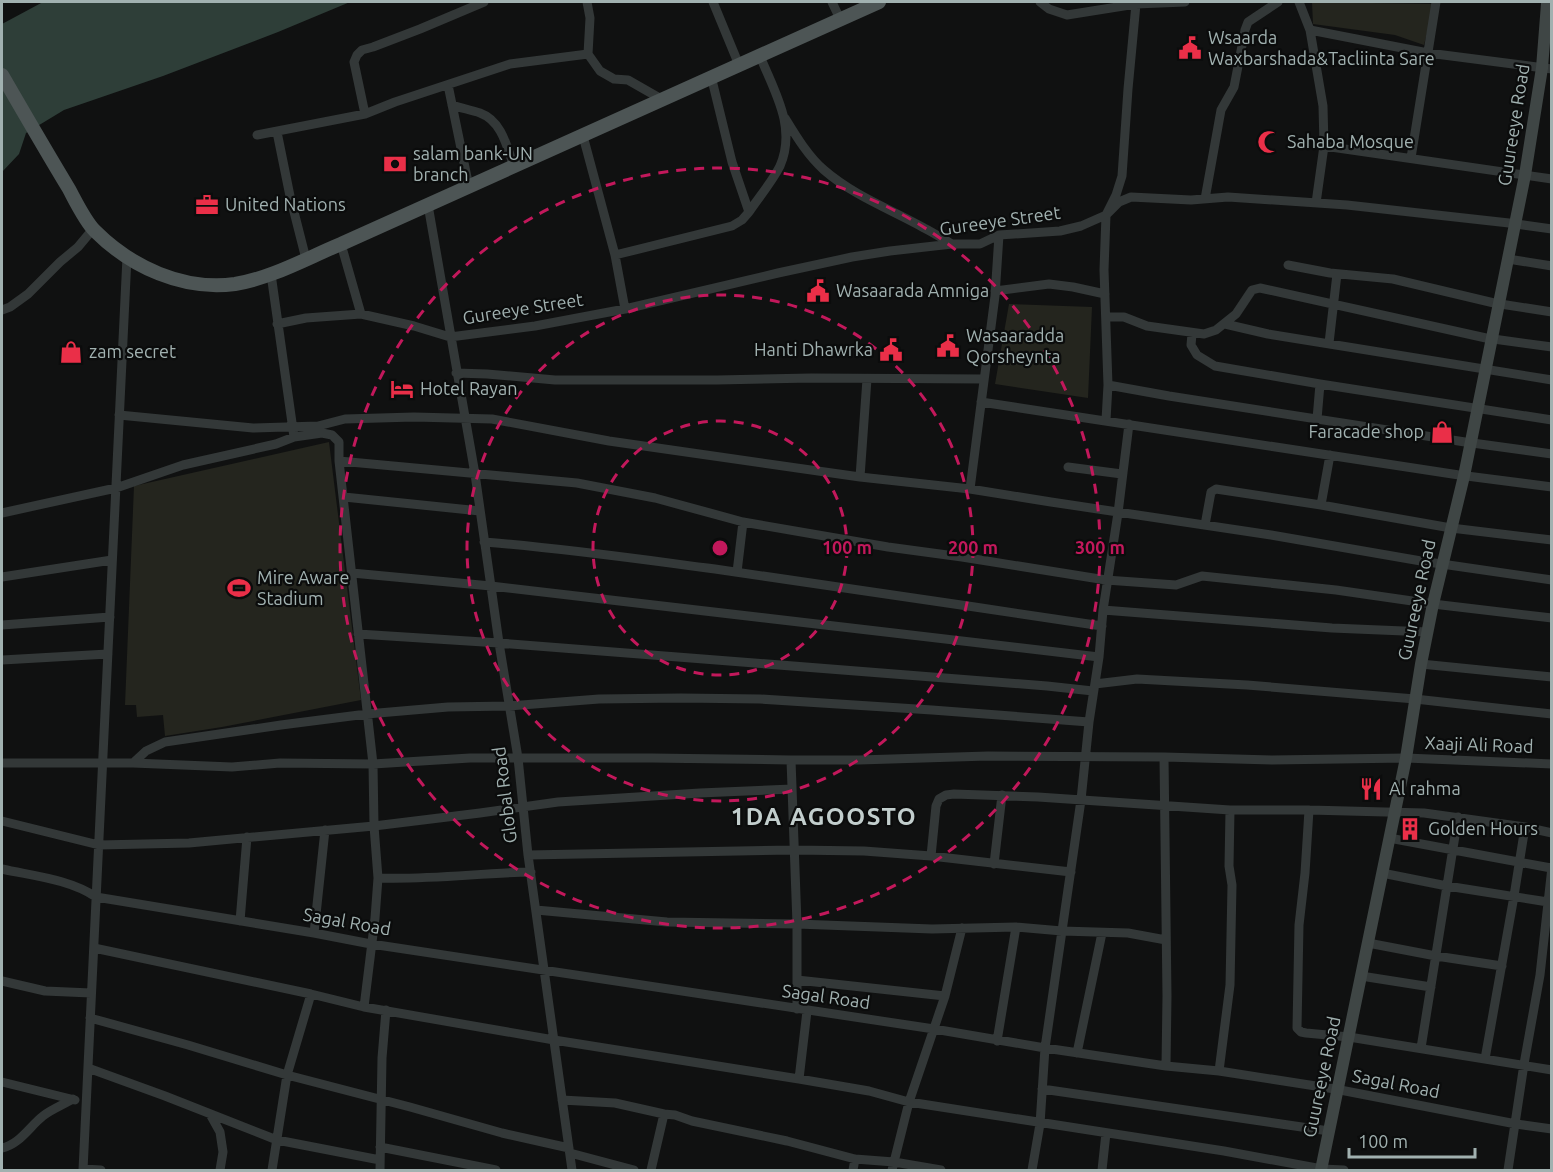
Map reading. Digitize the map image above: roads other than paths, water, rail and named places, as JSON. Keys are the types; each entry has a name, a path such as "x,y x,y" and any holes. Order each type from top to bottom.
{"main road":[{"path":"2,75 93,229 127,257 154,272 190,283 234,284 271,274 341,244 879,2"}],"street":[{"path":"364,114 354,62 362,50 484,2"},
{"path":"587,2 590,18 588,54 600,72 614,79 628,80 663,100"},
{"path":"713,2 739,65"},
{"path":"832,2 840,19"},
{"path":"1040,2 1049,9 1067,15 1136,4 1185,2"},
{"path":"1205,199 1221,110 1234,87 1245,30 1248,22 1278,2"},
{"path":"1299,2 1310,30 1323,106 1324,146 1316,202"},
{"path":"1411,158 1436,2"},
{"path":"1107,420 1104,270 1106,215 1122,176 1136,4"},
{"name":"Guureeye Road","path":"1321,1170 1406,758 1433,604 1464,476 1547,69 1548,4"},
{"path":"1310,30 1428,53 1547,69"},
{"path":"257,135 364,114 510,64 588,54"},
{"path":"760,56 785,118 804,147 822,168 843,185 952,244"},
{"path":"711,76 732,162 749,212"},
{"path":"448,85 469,187"},
{"path":"452,105 482,113 492,120 501,130 514,167"},
{"path":"615,255 732,226 742,219 779,167 786,136 785,118"},
{"path":"277,132 306,259"},
{"path":"583,136 615,255 625,309"},
{"path":"1324,146 1551,179"},
{"name":"Gureeye Street","path":"450,337 535,326 625,309 852,257 952,244 980,244 999,235 1060,231 1081,226 1106,215 1119,202 1131,197 1316,202 1515,223 1551,229"},
{"name":"Global Road","path":"428,205 475,474 490,586 518,758 528,855 572,1170"},
{"path":"2,310 28,294 78,247 93,229"},
{"path":"970,489 995,291 999,235"},
{"path":"341,244 361,314"},
{"path":"100,1170 83,1170 127,257"},
{"path":"1508,259 1551,266"},
{"path":"1288,265 1337,274 1393,279 1499,303 1551,312"},
{"path":"271,274 293,432"},
{"path":"1329,343 1337,274"},
{"path":"995,291 1049,284 1105,294"},
{"path":"1106,316 1124,317 1147,326 1204,334 1225,324 1236,314 1252,290 1260,288 1492,338 1551,347"},
{"path":"277,324 306,318 361,314 450,337"},
{"path":"1225,324 1268,334 1551,380"},
{"path":"1192,334 1191,345 1197,355 1215,366 1551,420"},
{"path":"456,373 555,380 811,378 984,380"},
{"path":"860,477 867,379"},
{"path":"1317,418 1320,384"},
{"path":"1108,385 1551,454"},
{"path":"981,402 1464,476 1551,487"},
{"path":"119,415 322,433 332,435 339,442 339,460 373,764 378,878 364,1006"},
{"path":"2,513 116,488 183,465 276,444 293,432 345,419 465,417 492,419 609,441 860,477 970,489 1551,580"},
{"path":"1032,1170 1040,1124 1045,1048 1081,800 1089,722 1099,657 1102,610 1118,513 1129,424"},
{"path":"1321,505 1330,455"},
{"path":"339,460 577,483 655,498 743,522 1106,580 1176,585 1202,576 1336,590 1551,618"},
{"path":"1068,467 1122,474"},
{"path":"1205,525 1211,492 1216,489 1451,528 1551,540"},
{"path":"344,497 480,511"},
{"path":"737,572 743,522"},
{"path":"484,542 554,548 737,572 1102,626"},
{"path":"2,577 112,560"},
{"path":"352,573 490,586 1099,657"},
{"path":"1102,610 1332,628 1428,632"},
{"path":"2,625 110,617"},
{"path":"358,634 1047,686 1094,687 1137,679 1247,685 1415,699 1551,714"},
{"path":"2,660 108,654"},
{"path":"1421,664 1551,677"},
{"path":"133,763 146,751 165,742 368,714 448,707 509,706 599,699 760,699 1089,722"},
{"name":"Xaaji Ali Road","path":"2,763 133,763 232,767 280,763 373,764 470,758 859,760 1085,756 1272,760 1406,758 1551,764"},
{"path":"1164,757 1166,1066"},
{"path":"791,760 797,980 802,1010 799,1078"},
{"path":"2,821 99,845 189,843 374,826 558,802 792,789"},
{"path":"931,856 936,806 939,799 954,794 1230,810 1425,813 1525,827 1551,833"},
{"path":"994,864 1002,795"},
{"path":"1220,1071 1230,985 1232,885 1229,866 1230,810"},
{"path":"1309,810 1299,925 1297,1028 1306,1033 1348,1036 1551,1070"},
{"path":"1421,1048 1458,817"},
{"path":"1485,1059 1525,827"},
{"path":"314,933 325,830"},
{"path":"240,921 248,837"},
{"path":"1389,838 1551,868 1540,975 1508,1170"},
{"path":"528,855 794,850 864,851 1071,872"},
{"name":"Sagal Road","path":"2,869 67,884 85,890 96,897 371,944 934,1029 1077,1053 1220,1071 1551,1129"},
{"path":"378,878 425,878 531,872"},
{"path":"1382,873 1548,902"},
{"path":"536,910 667,922 911,929 1016,927 1128,933 1166,940"},
{"path":"997,1041 1016,927"},
{"path":"893,1166 909,1102 945,996 962,928"},
{"path":"1077,1053 1102,933"},
{"path":"1368,943 1502,966"},
{"path":"94,948 364,1006 554,1040 799,1078 869,1091 909,1102 1040,1124 1224,1151 1321,1170 1344,1170"},
{"path":"1540,975 1551,976"},
{"path":"1361,976 1431,987"},
{"path":"797,980 945,996"},
{"path":"2,981 34,989 91,993"},
{"path":"272,1170 287,1076 311,993"},
{"path":"380,1170 382,1058 386,1010"},
{"path":"90,1018 287,1076 569,1150 634,1170"},
{"path":"88,1068 277,1140 380,1160"},
{"path":"2,1082 86,1101"},
{"path":"1042,1089 1329,1131"},
{"path":"2,1148 8,1147 43,1116 73,1099"},
{"path":"562,1100 615,1103 675,1115 855,1159 893,1166 941,1170"},
{"path":"210,1114 220,1132 223,1152 220,1170"},
{"path":"651,1170 664,1114"},
{"path":"1102,1170 1106,1133"},
{"path":"380,1147 496,1170"},
{"path":"853,1170 855,1159"}],"place":[{"name":"Wsaarda Waxbarshada&Tacliinta Sare","path":"1190,48"},
{"name":"Sahaba Mosque","path":"1269,142"},
{"name":"salam bank-UN branch","path":"395,164"},
{"name":"United Nations","path":"207,205"},
{"name":"Wasaarada Amniga","path":"818,291"},
{"name":"Wasaaradda Qorsheynta","path":"948,346"},
{"name":"Hanti Dhawrka","path":"891,350"},
{"name":"zam secret","path":"71,352"},
{"name":"Hotel Rayan","path":"402,389"},
{"name":"Faracade shop","path":"1442,432"},
{"name":"Mire Aware Stadium","path":"239,588"},
{"name":"Al rahma","path":"1371,789"},
{"name":"Golden Hours","path":"1410,829"}],"district":[{"name":"1DA AGOOSTO","path":"824,817"}]}
